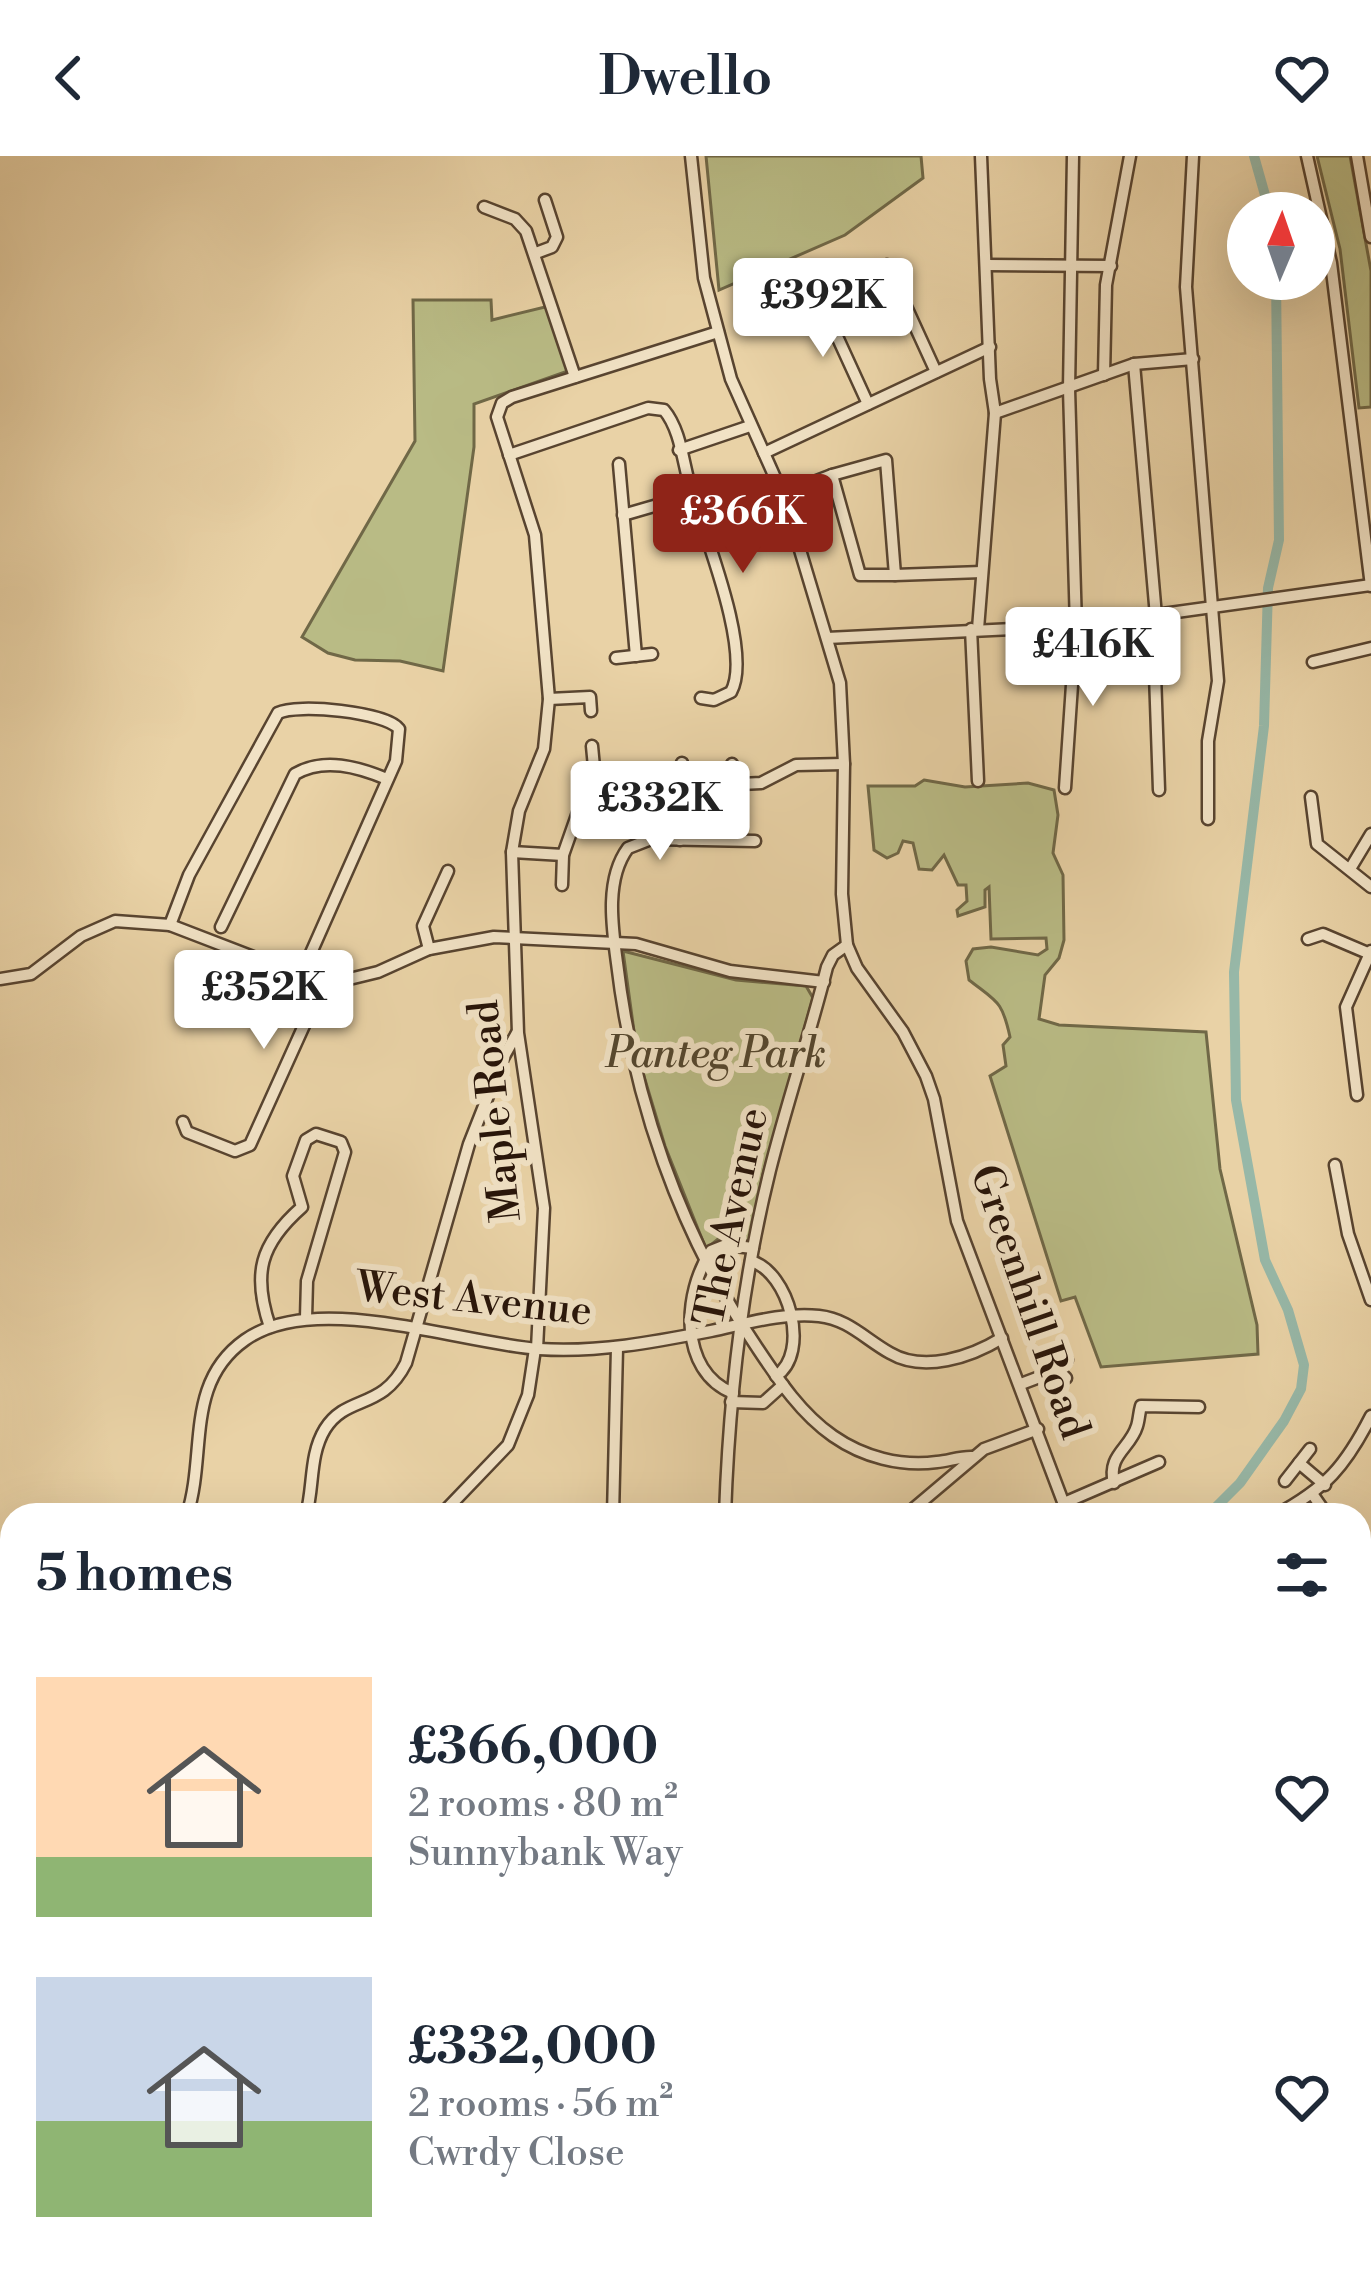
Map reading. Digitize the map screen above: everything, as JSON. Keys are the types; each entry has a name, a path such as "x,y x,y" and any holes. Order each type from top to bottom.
{"street":[{"name":"Greenhill Road","path":"691,156 697,228 718,332 750,426 783,494 840,683 842,894 847,945 856,968 903,1032 926,1076 956,1221 1021,1384 1062,1503"},
{"path":"978,781 974,629 995,413 981,156"},
{"path":"1065,788 1076,626 1069,389 1073,156"},
{"path":"1104,375 1105,304 1130,156"},
{"path":"1193,156 1186,287 1218,681 1208,741 1208,819"},
{"path":"827,638 1076,626 1371,585 1330,263 1307,156"},
{"path":"1357,156 1371,237"},
{"path":"536,253 552,247 556,237 545,200"},
{"path":"484,207 515,219 526,231 575,376 718,332"},
{"path":"987,265 1111,266"},
{"path":"868,404 819,297 886,266 936,372"},
{"path":"764,453 990,347"},
{"path":"995,413 1134,364 1192,359"},
{"path":"1134,364 1154,616 1159,790"},
{"name":"Maple Road","path":"451,1503 508,1445 528,1394 536,1349 544,1208 518,1033 512,852 519,812 544,749 549,699 536,535 497,417 512,397 575,376"},
{"path":"509,455 648,408 664,410 673,421 718,569 736,670 731,692 714,700 701,698"},
{"path":"680,449 750,426"},
{"path":"783,494 886,460 895,574"},
{"path":"619,464 636,656"},
{"path":"832,475 864,578 982,572"},
{"path":"623,514 692,495"},
{"path":"1313,662 1371,648"},
{"path":"616,658 652,654"},
{"path":"549,699 590,698 591,711"},
{"path":"170,925 202,850 278,713 300,708 393,721 399,729 400,746 302,971"},
{"path":"562,885 563,855 599,768 592,746"},
{"path":"680,840 682,763"},
{"path":"732,764 727,784 772,779 796,765 844,764"},
{"path":"221,927 295,774 314,765 345,766 387,778"},
{"path":"1311,797 1317,844 1371,887"},
{"path":"1298,820 1313,818"},
{"path":"1350,869 1371,834"},
{"path":"755,841 637,843 621,857 614,875 614,942 624,1022 646,1112 705,1259 779,1381 812,1419 855,1449 907,1463 973,1457 1038,1430"},
{"path":"512,852 563,855"},
{"path":"429,949 423,926 448,871"},
{"path":"0,980 31,974 81,936 115,921 170,925 325,979 353,981 429,949 464,940 512,938 614,942 730,970 825,978 856,968"},
{"path":"1308,939 1322,929 1370,952 1346,1007 1357,1095"},
{"name":"The Avenue","path":"726,1503 732,1398 753,1248 783,1119 832,955 847,945"},
{"path":"183,1122 187,1132 235,1151 250,1145 325,979"},
{"path":"308,1503 315,1450 325,1430 342,1412 385,1394 406,1364 470,1144 503,1058 518,1033"},
{"path":"302,1208 293,1176 306,1139 316,1134 341,1142 344,1147 328,1216 307,1281 306,1318"},
{"path":"1335,1165 1348,1234 1371,1300"},
{"path":"302,1208 328,1216"},
{"path":"190,1503 197,1472 200,1406 230,1354 270,1327 260,1288 262,1269 281,1224 302,1208"},
{"path":"751,1262 772,1274 793,1338 786,1370 763,1402 732,1398 718,1385 706,1371 692,1335 690,1301 705,1259 726,1245 753,1248"},
{"name":"West Avenue","path":"270,1327 306,1318 334,1318 536,1349 617,1348 789,1316 840,1320 892,1355 926,1363 1002,1338"},
{"path":"613,1503 617,1348"},
{"path":"1021,1384 1064,1369"},
{"path":"1114,1483 1116,1456 1136,1431 1141,1406 1199,1407"},
{"path":"1298,1503 1325,1485 1371,1416"},
{"path":"1285,1481 1310,1449"},
{"path":"920,1503 973,1457"},
{"path":"1077,1503 1159,1462"},
{"path":"1299,1462 1325,1485"},
{"path":"1312,1495 1318,1503"}],"green space":[{"path":"706,156 921,156 923,178 845,235 719,290"},
{"path":"1317,156 1350,156 1371,271 1371,407 1359,408 1335,229 1335,192 1326,192"},
{"path":"413,300 491,300 492,320 549,306 568,371 474,404 474,447 443,671 400,661 355,660 328,653 302,637 415,441"},
{"path":"924,780 965,787 1028,783 1054,790 1058,815 1053,853 1063,875 1064,940 1059,958 1045,975 1039,1019 1059,1025 1206,1032 1220,1169 1257,1325 1258,1354 1101,1367 1075,1297 1061,1301 990,1076 1006,1066 1007,1025 997,1003 969,980 966,961 973,949 991,947 1038,955 1047,949 1046,938 991,939 989,887 985,907 958,916 957,910 967,901 966,885 958,885 944,855 932,870 919,869 913,843 903,841 898,853 887,858 874,850 868,786 915,786"},
{"name":"Panteg Park","path":"623,951 736,980 806,986 813,998 749,1241 718,1239 706,1249 665,1146 637,1053"}],"waterway":[{"path":"1254,156 1264,192"},
{"path":"1220,1503 1284,1421 1301,1389 1304,1365 1288,1310 1265,1260 1236,1100 1234,972 1264,726 1268,588 1279,540 1276,300"}]}
